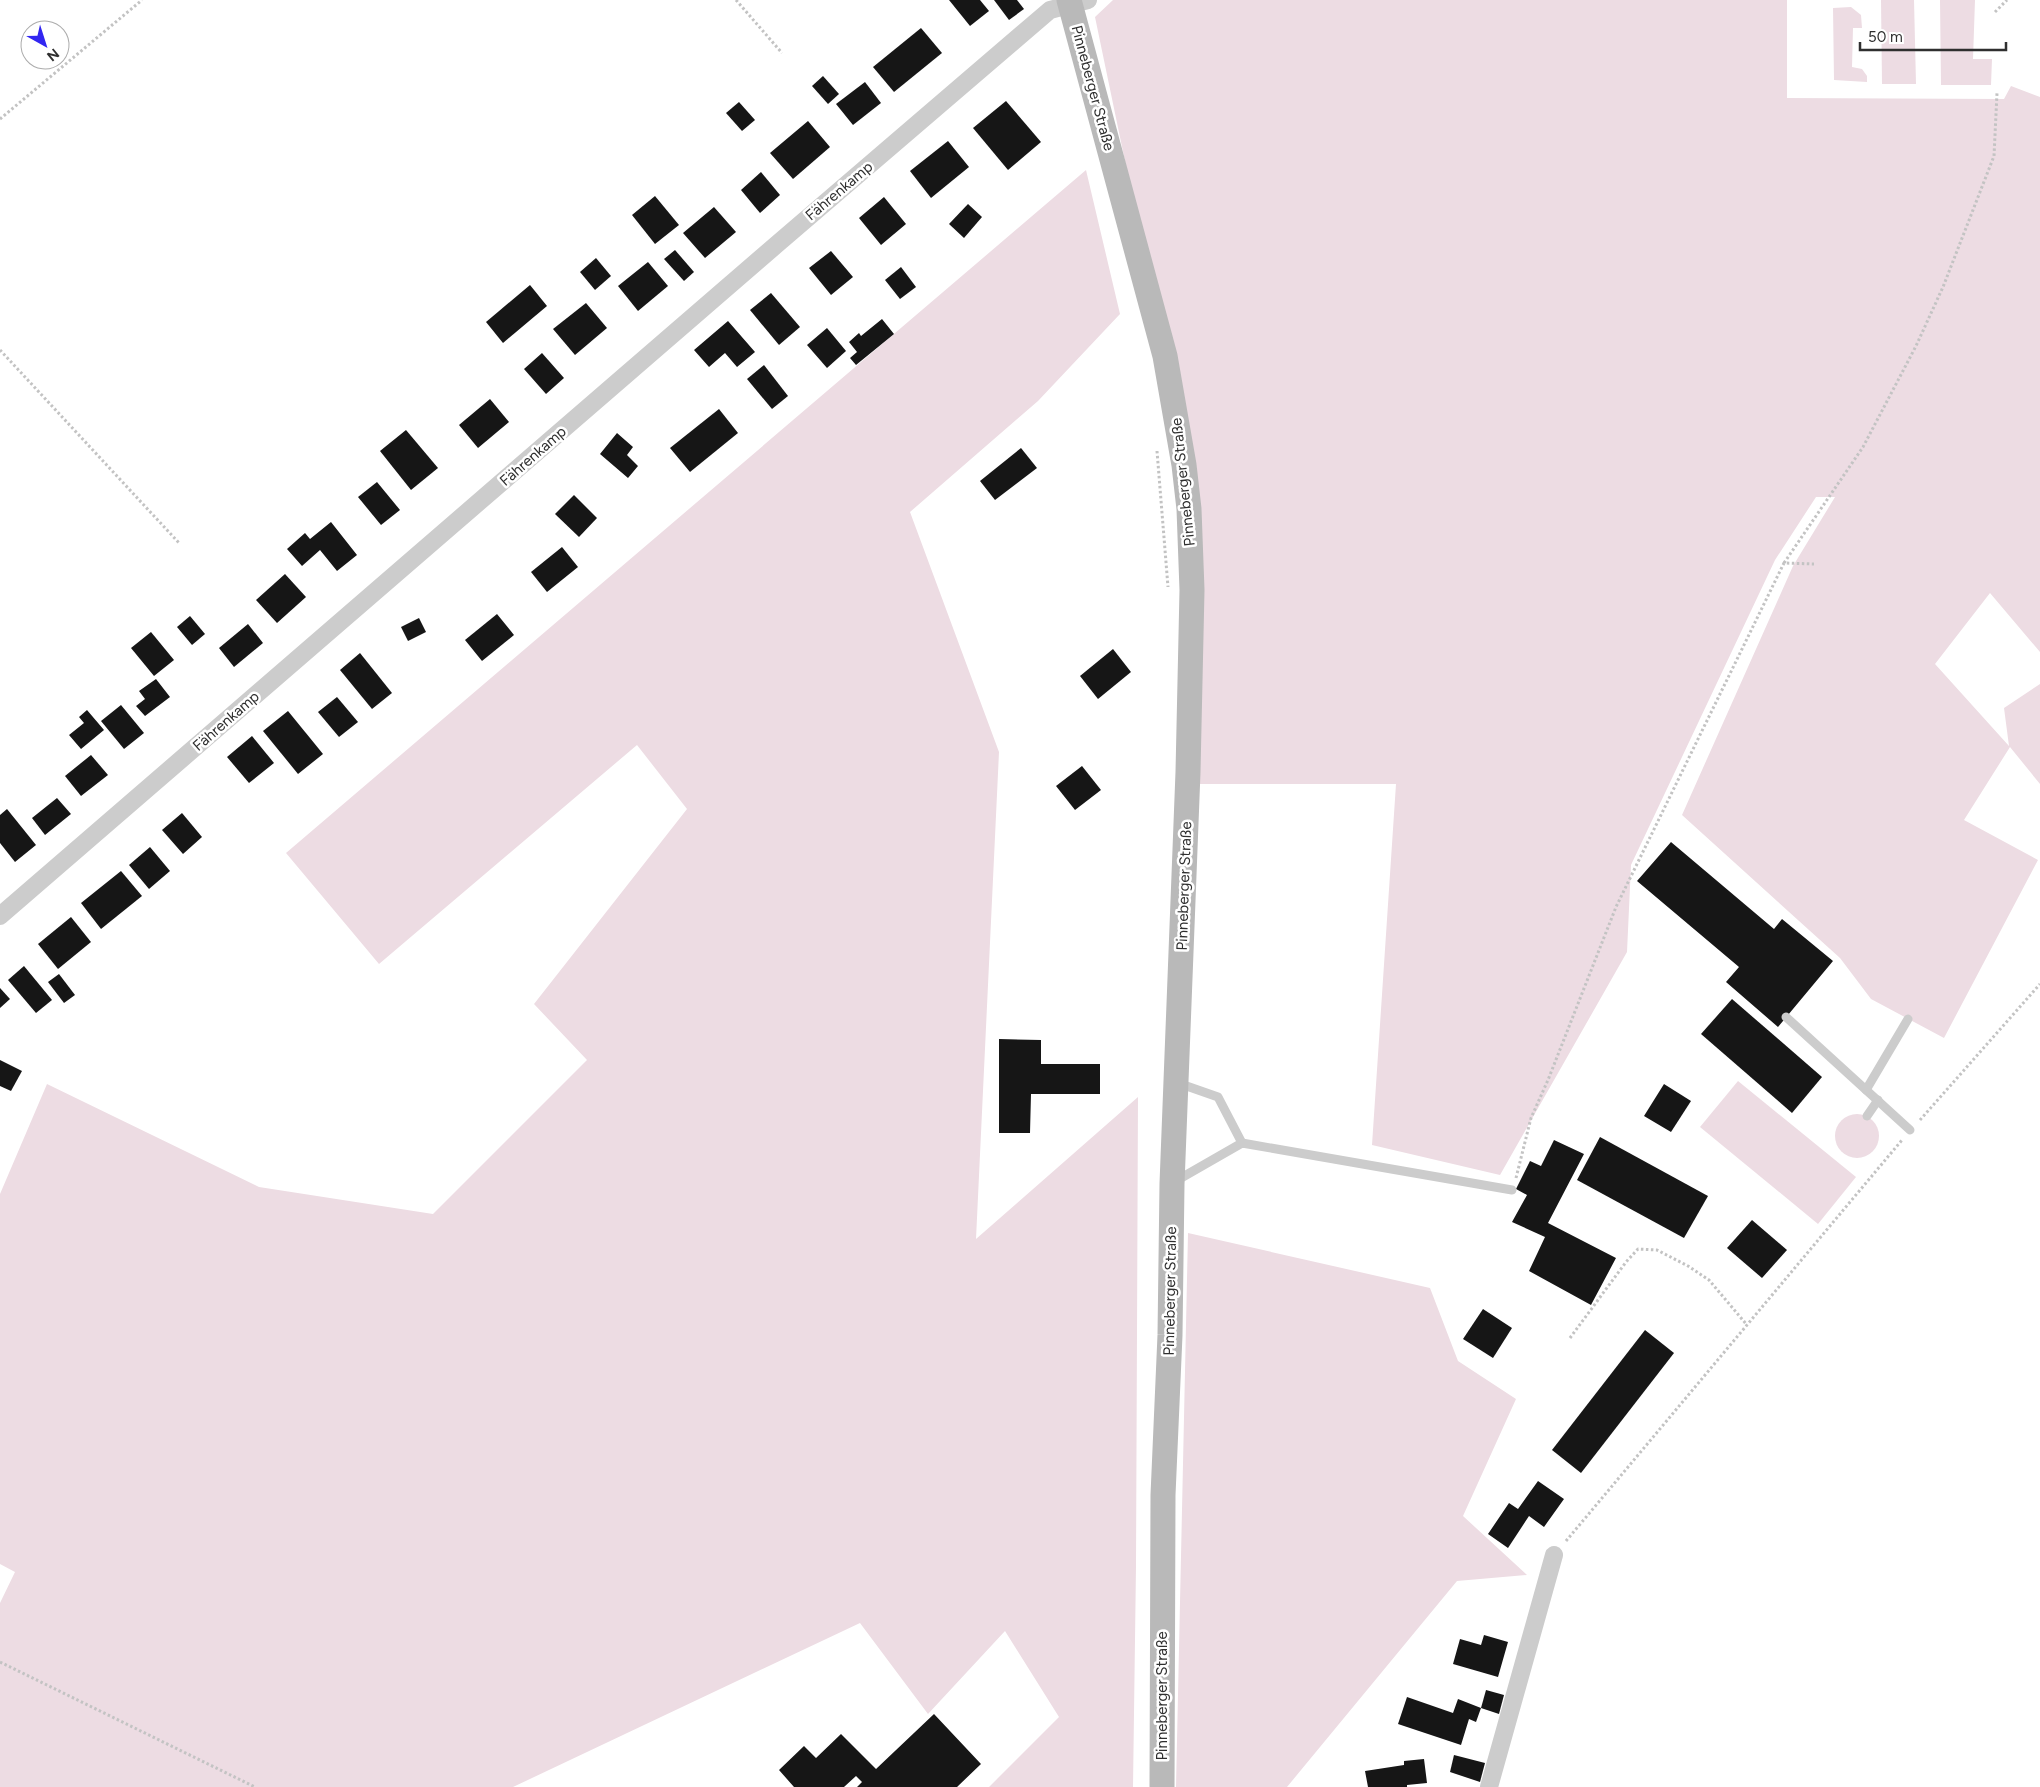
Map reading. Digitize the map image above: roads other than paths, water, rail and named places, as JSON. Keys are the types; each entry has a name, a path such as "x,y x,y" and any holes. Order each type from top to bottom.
{"main road":[{"name":"Pinneberger Straße","path":"1076,2 1165,356 1176,412 1189,509 1192,590 1177,1083 1172,1184 1170,1336 1164,1494 1162,1787"}],"street":[{"name":"Fährenkamp","path":"0,916 783,238 1050,10 1076,2"},
{"path":"1489,1787 1554,1555"}],"lane":[{"path":"1786,1017 1910,1130"},
{"path":"1866,1090 1908,1019"},
{"path":"1177,1083 1218,1097 1242,1143"},
{"path":"1867,1116 1878,1100"},
{"path":"1172,1184 1242,1143 1512,1190"}]}
